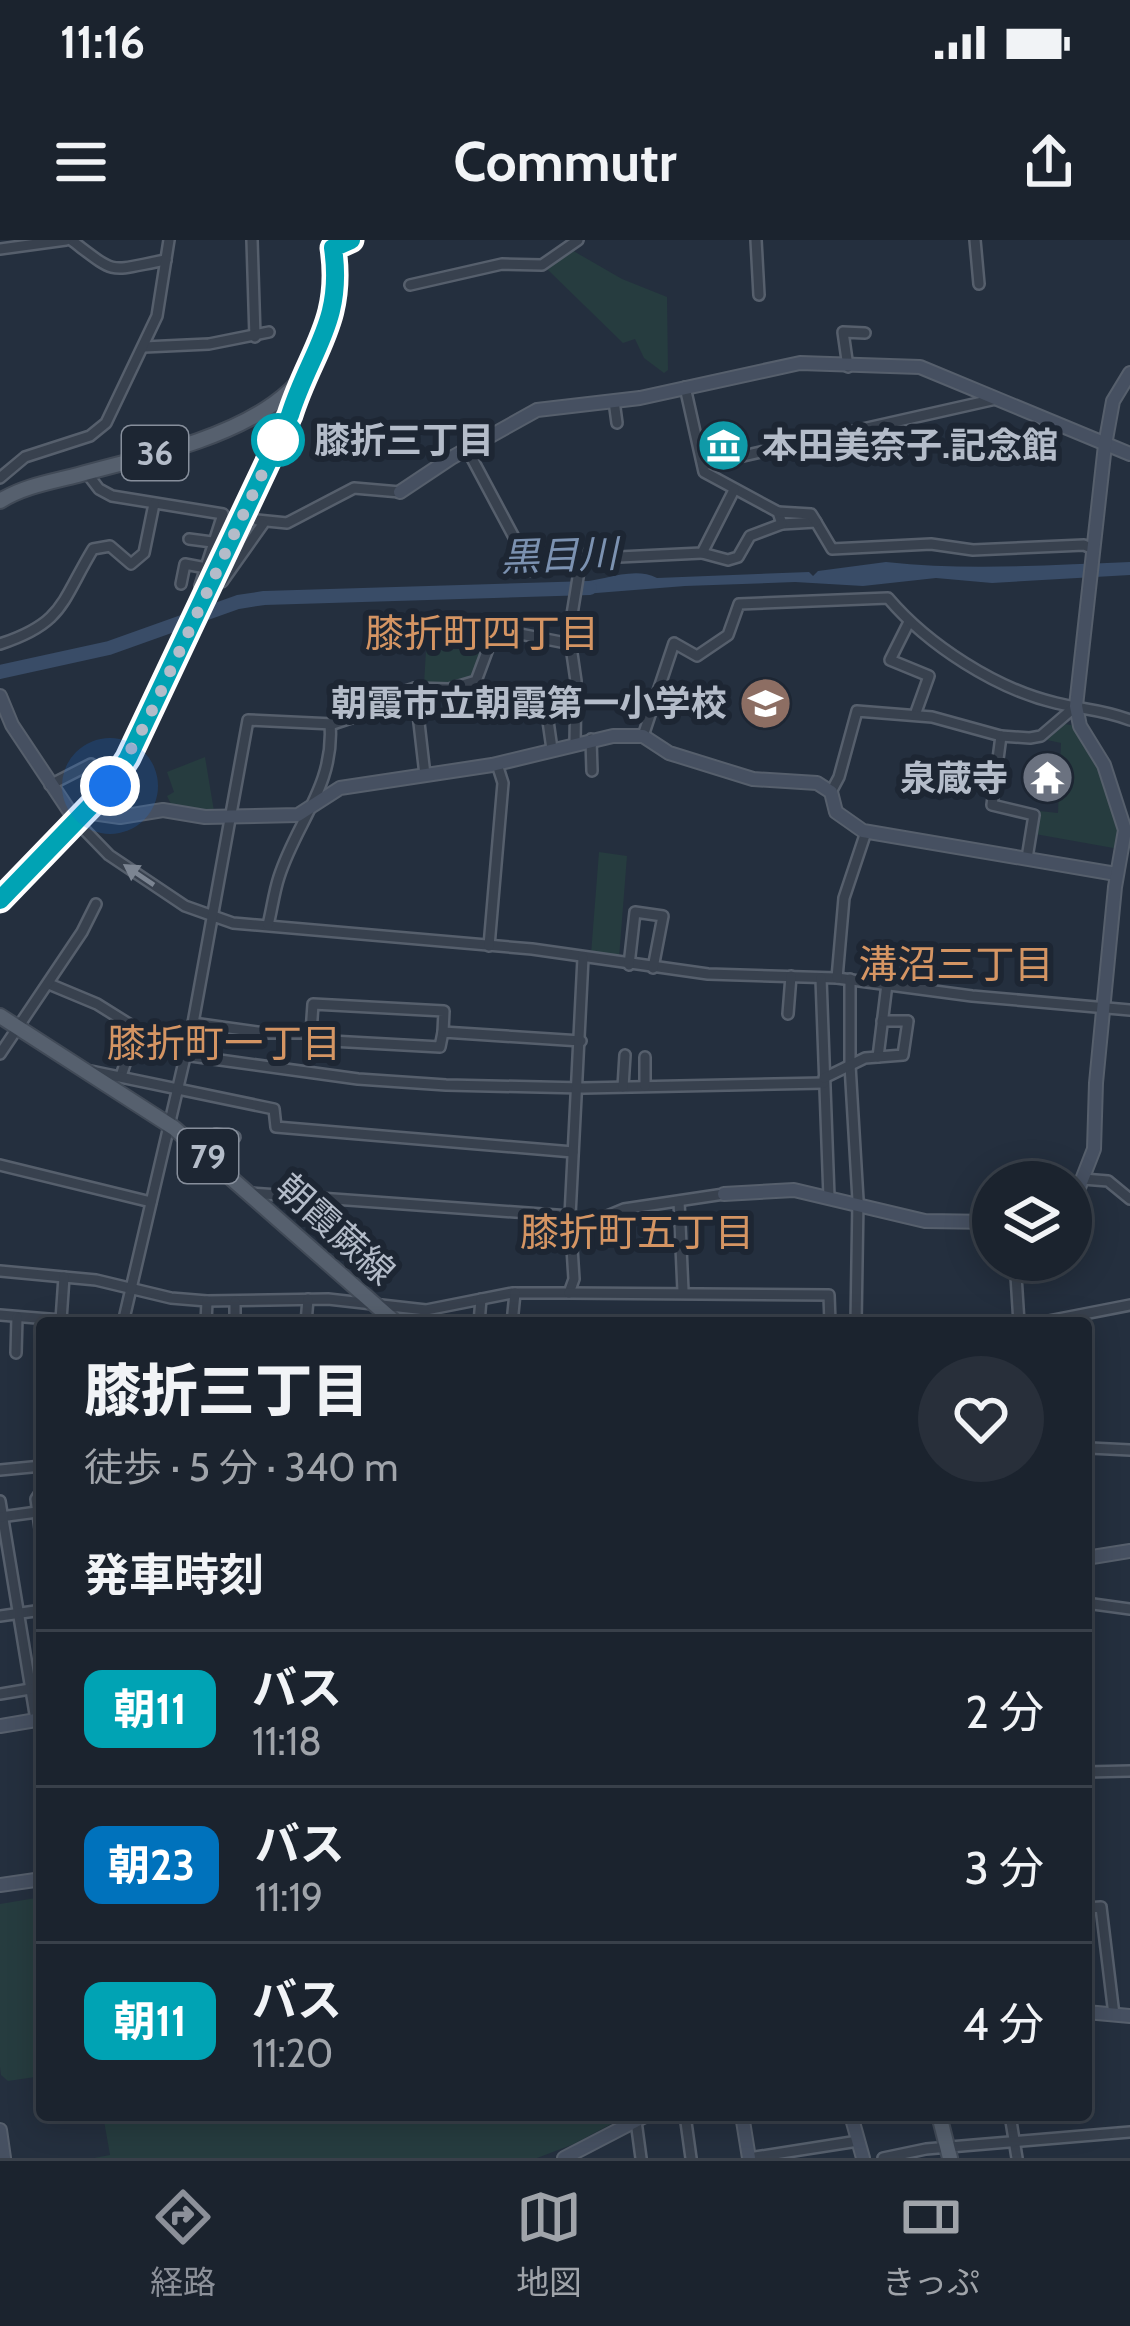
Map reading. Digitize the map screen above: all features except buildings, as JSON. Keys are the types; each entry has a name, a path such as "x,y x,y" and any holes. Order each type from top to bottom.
{"main road":[{"name":"36","path":"0,501 35,485 236,429 275,405 300,384 327,332 335,290 332,244 351,240"},
{"name":"朝霞蕨線","path":"0,1016 170,1125 389,1317"},
{"path":"941,2121 949,2153"}],"street":[{"path":"6,246 69,240 101,266 112,269 166,260"},
{"path":"0,478 25,458 82,439 104,426 159,309 170,240"},
{"path":"252,240 255,337"},
{"path":"410,285 502,264 542,265 578,240"},
{"path":"756,240 760,295"},
{"path":"975,240 979,284"},
{"path":"144,346 209,344 269,332"},
{"path":"848,367 843,332 865,333"},
{"path":"86,472 105,494 224,514 200,586 208,587 222,582 260,522 287,523 354,488 400,492 537,410 614,401 800,363 920,368 1130,454"},
{"path":"1090,1161 1127,844 1124,819 1104,765 1080,726 1076,706 1105,445 1113,400 1130,374"},
{"path":"0,900 81,817 128,758 290,415 300,384"},
{"path":"686,387 704,472 778,512 811,514 832,549 923,544 973,550 1084,545 1093,549"},
{"path":"703,465 996,399"},
{"path":"614,401 616,423"},
{"path":"275,405 290,415"},
{"path":"467,449 532,571"},
{"path":"702,553 734,490"},
{"path":"0,644 55,617 93,549 110,546 131,563 144,553 154,504"},
{"path":"778,512 782,524"},
{"path":"575,743 571,644 581,559 589,552 620,557 702,553 728,560 738,557 750,536 782,524 816,522"},
{"path":"189,539 212,542"},
{"path":"181,584 185,565 206,568"},
{"path":"643,736 674,644 697,656 728,635 739,604 888,598 909,622 1001,681 1053,703 1130,720"},
{"path":"909,622 890,660 929,676 916,715"},
{"path":"426,628 497,626 571,644"},
{"path":"124,1317 194,1023 248,721 329,724 351,718 369,703 415,688 449,689 476,681 497,626"},
{"path":"415,688 425,775"},
{"path":"552,749 545,700 553,693 576,695"},
{"path":"0,696 6,726 109,855 185,906 233,922 489,946 652,968 850,979 1130,1010"},
{"path":"831,792 857,712 916,715 1001,736 1041,736 1076,706"},
{"path":"268,925 278,877 314,805 332,752 329,724"},
{"path":"81,817 163,810 205,817 298,815 340,788 497,764 591,739 643,736 669,753 753,779 818,783 831,792 836,812 866,832 1028,858 1120,884"},
{"path":"1001,736 992,805 1034,815 1028,858"},
{"path":"591,739 592,771"},
{"path":"38,766 53,759"},
{"path":"50,785 92,764"},
{"path":"489,946 503,783 497,764"},
{"path":"837,978 844,898 866,832"},
{"path":"0,1054 49,984 95,904"},
{"path":"629,965 635,911 663,916 652,968"},
{"path":"569,1293 574,1279 570,1216 583,958"},
{"path":"788,1014 790,976"},
{"path":"821,978 829,1197"},
{"path":"850,979 858,1205 856,1317"},
{"path":"878,1057 886,983"},
{"path":"49,984 129,1024 133,1040 121,1076"},
{"path":"314,1004 444,1011 440,1047 313,1040 311,1034 314,1004"},
{"path":"133,1040 185,1054 381,1081 623,1087 824,1080 850,1065 904,1055 908,1021 883,1021"},
{"path":"194,1023 311,1034"},
{"path":"443,1032 581,1041"},
{"path":"623,1087 625,1055"},
{"path":"645,1057 645,1086"},
{"path":"86,1071 274,1108 276,1127 573,1152"},
{"path":"220,1165 226,1136"},
{"path":"0,1165 151,1202"},
{"path":"1092,1180 1108,1181 1130,1198"},
{"path":"571,1231 624,1209 773,1189 829,1197 925,1221 972,1222"},
{"path":"251,1193 570,1216"},
{"path":"679,1201 683,1291"},
{"path":"0,1271 64,1276 207,1301 308,1299 426,1310 515,1293 829,1295 830,1317"},
{"path":"62,1317 64,1276"},
{"path":"1016,1281 1019,1317"},
{"path":"513,1317 515,1293"},
{"path":"306,1317 308,1299"},
{"path":"480,1317 481,1299"},
{"path":"206,1317 207,1301"},
{"path":"235,1317 236,1302"},
{"path":"1069,1317 1130,1305"},
{"path":"0,1315 36,1318"},
{"path":"16,1353 17,1317"},
{"path":"1092,1448 1130,1450"},
{"path":"0,1470 36,1467"},
{"path":"0,1501 36,1684"},
{"path":"1,1517 36,1512"},
{"path":"1092,1557 1130,1551"},
{"path":"1092,1604 1130,1609"},
{"path":"0,1616 36,1611"},
{"path":"0,1694 36,1688"},
{"path":"0,1726 36,1720"},
{"path":"1092,1772 1130,1771"},
{"path":"0,1885 36,1880"},
{"path":"1092,1908 1101,1907 1108,2014"},
{"path":"1092,2015 1130,2015"},
{"path":"565,2158 635,2121"},
{"path":"641,2121 641,2158"},
{"path":"686,2121 692,2158"},
{"path":"743,2121 749,2158 804,2154 858,2141"},
{"path":"853,2121 862,2158"},
{"path":"1011,2121 1017,2158"},
{"path":"0,2130 4,2158"},
{"path":"883,2158 1130,2132"}],"green space":[{"path":"570,249 622,279 667,297 668,370 664,373 644,358 635,339 623,343 545,267"},
{"path":"486,648 465,681 424,684 426,650"},
{"path":"1065,724 1076,726 1101,769 1117,817 1119,849 1035,834 1039,811 1058,813 1061,743 1047,740"},
{"path":"205,757 214,811 173,808 167,796 174,792 167,772"},
{"path":"599,852 627,856 619,958 591,954"},
{"path":"36,1898 36,2077 8,2081 0,2067 0,1904"},
{"path":"104,2121 617,2121 537,2158 94,2158 110,2155"}],"water":[{"path":"886,562 977,567 1130,562 1130,575 992,583 936,578 863,586 795,582 571,595 573,582 627,574 657,578 809,572 813,576 818,571"}],"waterway":[{"name":"黒目川","path":"0,672 109,648 238,602 264,598 590,588"}],"tunnel":[{"path":"223,514 257,520"}],"bus line":[{"name":"朝11","path":"0,900 110,786 128,758 324,341 334,300 333,248 351,240"}],"place":[{"name":"膝折三丁目","path":"278,440"},
{"name":"本田美奈子.記念館","path":"723,445"},
{"name":"朝霞市立朝霞第一小学校","path":"766,703"},
{"name":"泉蔵寺","path":"1047,778"}],"district":[{"name":"膝折町四丁目","path":"482,633"},
{"name":"溝沼三丁目","path":"956,964"},
{"name":"膝折町一丁目","path":"224,1043"},
{"name":"膝折町五丁目","path":"637,1232"}],"route":[{"path":"110,786 147,721 278,440"}]}
